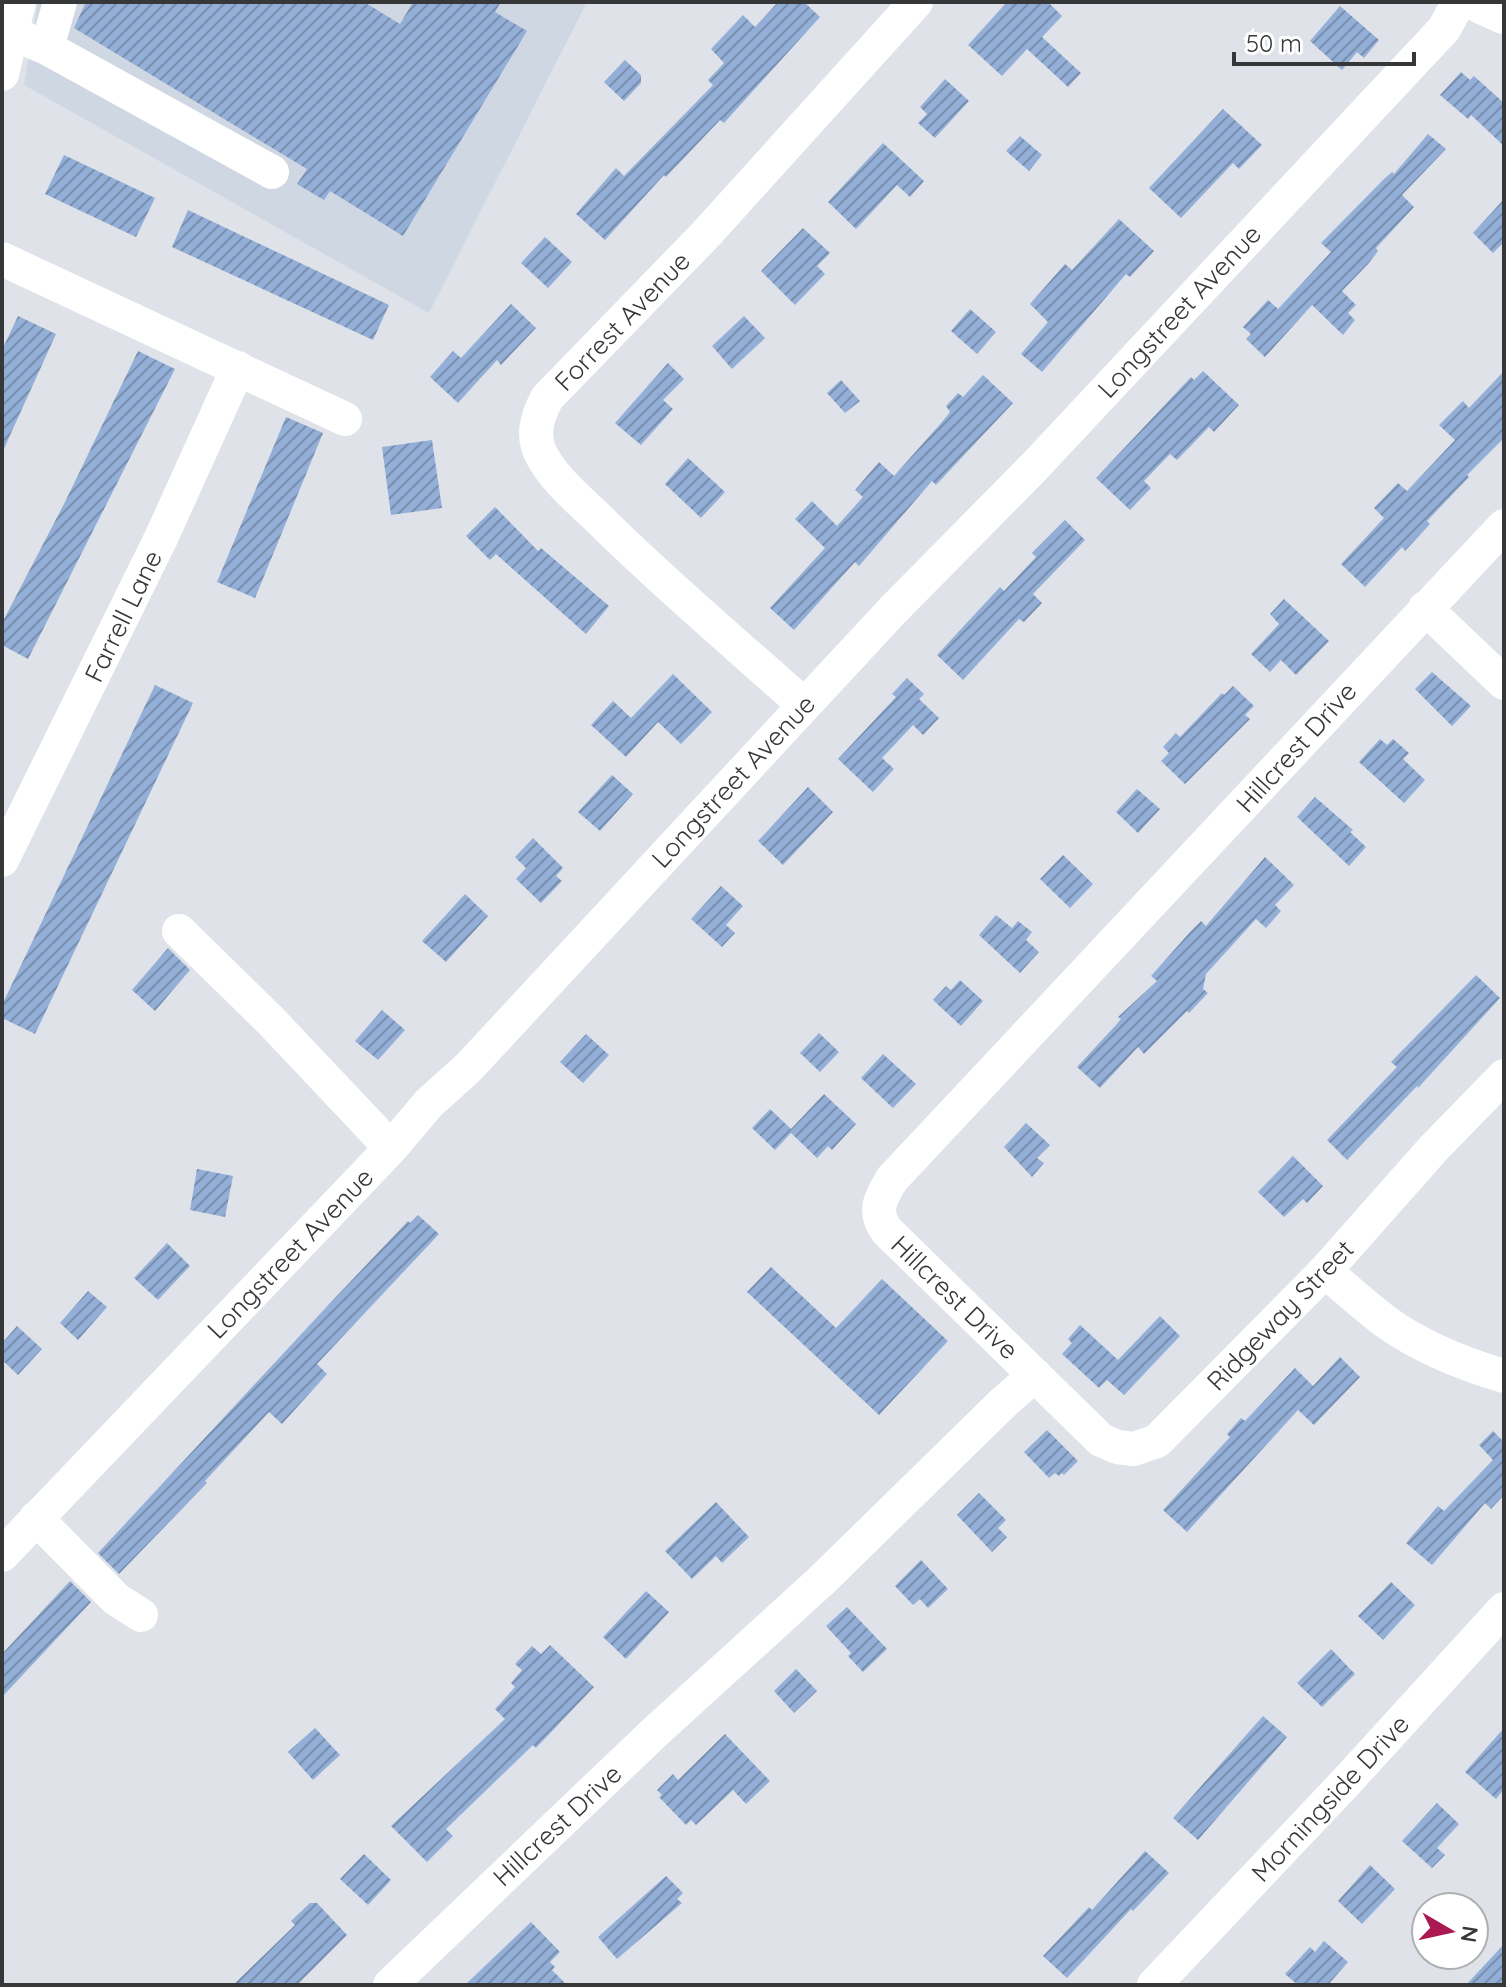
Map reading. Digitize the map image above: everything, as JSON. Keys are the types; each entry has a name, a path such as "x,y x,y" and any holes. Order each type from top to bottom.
{"main road":[{"path":"1482,2 1504,12"}],"street":[{"path":"47,48 60,2"},
{"name":"Forrest Avenue","path":"804,705 647,566 561,482 542,457 536,427 547,398 707,233 916,2"},
{"name":"Longstreet Avenue","path":"2,1555 391,1148 429,1103 468,1068 892,611 1035,466 1444,29 1459,2"},
{"path":"15,17 47,48 272,172"},
{"path":"2,74 15,17"},
{"path":"2,259 345,419"},
{"name":"Farrell Lane","path":"2,860 161,538 238,368"},
{"name":"Hillcrest Drive","path":"390,1985 654,1733 821,1581 1035,1375 887,1231 878,1213 879,1202 892,1179 1504,526"},
{"path":"1425,608 1504,683"},
{"path":"179,931 272,1022 391,1148"},
{"name":"Ridgeway Street","path":"1035,1375 1101,1440 1117,1447 1134,1449 1150,1444 1220,1379 1325,1271 1433,1149 1504,1076"},
{"path":"1325,1271 1387,1322 1427,1346 1504,1376"},
{"path":"36,1518 116,1599 141,1615"},
{"name":"Morningside Drive","path":"1154,1985 1504,1609"}],"shaded area":[{"path":"38,2 587,2 429,313 24,85"}],"building":[{"path":"86,2 364,2 400,24 413,2 501,2 495,12 527,31 403,236 330,191 324,200 297,184 307,169 74,28"},
{"path":"778,2 804,2 820,17 724,123 720,120 666,177 664,175 605,240 576,214 616,168 624,176 713,85 708,80 724,63 711,49 743,15 755,27"},
{"path":"1007,2 1048,2 1062,16 1042,37 1081,73 1068,87 1027,49 1002,76 968,45"},
{"path":"1340,6 1379,40 1364,58 1357,52 1342,70 1310,41"},
{"path":"625,60 641,75 641,83 624,101 604,82"},
{"path":"1461,72 1470,80 1474,76 1504,103 1504,146 1471,115 1468,119 1440,95"},
{"path":"945,79 969,101 935,138 918,123 927,114 920,107"},
{"path":"1223,109 1262,145 1239,169 1233,163 1181,218 1149,188"},
{"path":"1428,134 1446,149 1402,195 1414,207 1342,291 1356,305 1348,313 1355,320 1343,335 1312,305 1265,357 1246,339 1251,334 1243,327 1268,300 1278,309 1331,252 1321,243 1384,179 1392,172 1394,174"},
{"path":"1020,136 1042,155 1029,171 1006,151"},
{"path":"883,143 924,181 910,197 897,185 856,229 828,202"},
{"path":"64,155 155,198 136,237 45,194"},
{"path":"1504,199 1504,242 1493,253 1473,233"},
{"path":"188,210 389,305 373,340 172,247"},
{"path":"1119,219 1154,251 1130,277 1126,274 1042,372 1021,354 1048,322 1030,304 1065,264 1072,270"},
{"path":"803,228 830,253 817,266 825,274 795,305 761,271"},
{"path":"545,237 572,262 548,288 521,263"},
{"path":"511,304 536,328 501,365 497,360 458,403 430,377 453,351 461,358"},
{"path":"970,309 996,332 977,354 951,331"},
{"path":"18,316 56,334 2,453 2,350"},
{"path":"744,316 765,338 732,369 712,346"},
{"path":"138,351 175,369 28,659 2,645 2,623"},
{"path":"668,363 684,379 663,400 673,409 641,445 615,423"},
{"path":"1203,371 1239,405 1214,432 1209,427 1177,460 1170,454 1144,481 1151,488 1130,510 1096,478 1191,377 1194,380"},
{"path":"1504,371 1504,438 1467,475 1469,477 1427,521 1430,524 1405,551 1402,547 1365,587 1341,564 1384,518 1374,508 1398,483 1407,491 1455,440 1439,425 1463,401 1469,408"},
{"path":"983,375 1013,403 936,485 932,481 859,566 855,562 794,630 770,608 825,548 795,519 812,501 837,526 863,497 855,490 879,462 894,476 950,412 946,406 958,393 963,397"},
{"path":"841,380 860,401 845,413 827,393"},
{"path":"286,417 323,433 255,598 217,582"},
{"path":"432,440 442,508 391,515 382,447"},
{"path":"688,458 725,492 701,518 665,484"},
{"path":"495,507 538,551 541,548 609,606 586,634 496,554 490,560 466,536"},
{"path":"1065,520 1085,540 1033,594 1042,603 1024,622 1019,619 963,680 937,655 1000,587 1004,591 1036,557 1032,553"},
{"path":"1284,599 1329,641 1296,675 1281,660 1270,672 1251,654 1279,624 1270,614"},
{"path":"1432,672 1471,706 1452,726 1415,689"},
{"path":"673,674 712,712 681,744 658,722 626,757 591,725 613,701 631,718"},
{"path":"907,678 924,694 919,699 939,718 923,735 913,725 882,758 894,769 873,792 838,759 896,697 892,694"},
{"path":"155,685 193,703 35,1034 2,1018 2,1005"},
{"path":"1233,686 1254,706 1245,715 1250,719 1185,784 1161,761 1169,753 1163,747 1176,733 1180,737 1222,693 1224,695"},
{"path":"1380,739 1387,745 1393,739 1409,753 1403,759 1425,780 1404,803 1359,762"},
{"path":"612,775 633,794 600,831 578,812"},
{"path":"808,787 833,812 783,865 758,841"},
{"path":"1137,789 1160,809 1138,833 1116,812"},
{"path":"1315,797 1353,830 1350,832 1366,847 1349,866 1297,817"},
{"path":"533,838 563,868 556,876 562,881 541,903 516,879 526,868 515,857"},
{"path":"1063,855 1093,884 1070,908 1040,879"},
{"path":"1265,857 1294,885 1275,905 1281,911 1266,928 1256,919 1206,974 1203,989 1208,993 1144,1054 1138,1047 1100,1088 1077,1067 1121,1019 1118,1017 1157,981 1151,976 1190,932 1201,921 1206,926"},
{"path":"721,886 743,906 726,925 735,933 722,947 691,919"},
{"path":"465,894 488,916 446,962 422,941"},
{"path":"996,915 1012,928 1018,921 1032,932 1026,940 1039,952 1020,973 979,935"},
{"path":"168,948 190,970 155,1011 132,990"},
{"path":"1476,975 1500,998 1347,1160 1327,1140 1397,1067 1391,1062"},
{"path":"960,980 983,1001 961,1026 933,1000 946,986 951,990"},
{"path":"382,1010 405,1030 378,1060 355,1041"},
{"path":"819,1033 839,1052 820,1072 800,1053"},
{"path":"586,1034 609,1055 583,1083 560,1062"},
{"path":"883,1054 916,1084 893,1108 861,1078"},
{"path":"824,1094 856,1124 832,1150 828,1146 817,1158 791,1133 775,1150 752,1128 770,1109 791,1129"},
{"path":"1026,1123 1050,1145 1037,1158 1044,1163 1032,1177 1004,1147"},
{"path":"1293,1156 1323,1186 1307,1203 1303,1199 1284,1217 1258,1192"},
{"path":"197,1169 233,1176 225,1217 190,1210"},
{"path":"418,1215 439,1234 317,1364 327,1374 282,1424 269,1412 205,1481 207,1483 119,1574 98,1553 332,1301 408,1221 410,1223"},
{"path":"167,1243 190,1266 158,1300 134,1278"},
{"path":"771,1267 836,1328 882,1279 948,1341 879,1415 747,1292"},
{"path":"88,1291 107,1307 78,1340 60,1323"},
{"path":"1160,1316 1180,1336 1124,1395 1107,1380 1099,1388 1062,1354 1072,1343 1068,1339 1080,1325 1118,1360"},
{"path":"17,1326 42,1349 18,1375 2,1360 2,1343"},
{"path":"1340,1357 1360,1377 1314,1425 1298,1410 1187,1532 1163,1510 1230,1437 1227,1434 1241,1418 1245,1421 1295,1368 1313,1386"},
{"path":"1047,1430 1078,1461 1064,1475 1055,1473 1049,1478 1024,1452"},
{"path":"1493,1431 1504,1442 1504,1495 1491,1509 1485,1503 1432,1565 1406,1543 1438,1506 1444,1511 1493,1460 1479,1445"},
{"path":"979,1493 1006,1520 998,1528 1007,1537 992,1552 957,1515"},
{"path":"716,1502 749,1537 722,1563 716,1556 692,1579 665,1551"},
{"path":"921,1560 948,1589 928,1608 920,1599 913,1605 895,1586"},
{"path":"70,1581 91,1602 2,1697 2,1654"},
{"path":"1391,1582 1415,1605 1383,1640 1358,1616"},
{"path":"646,1591 669,1612 626,1659 603,1637"},
{"path":"847,1607 887,1649 863,1672 848,1656 851,1653 826,1626"},
{"path":"550,1645 594,1687 536,1748 533,1745 446,1829 453,1836 427,1862 391,1826 505,1719 495,1709 515,1687 511,1683 522,1670 515,1664 532,1646 541,1654"},
{"path":"1331,1649 1355,1674 1322,1707 1297,1683"},
{"path":"796,1669 817,1691 794,1713 774,1691"},
{"path":"1263,1716 1287,1737 1198,1840 1173,1818"},
{"path":"315,1728 340,1755 313,1780 288,1752"},
{"path":"1504,1728 1504,1789 1496,1799 1465,1772"},
{"path":"725,1734 770,1781 746,1804 733,1790 696,1825 691,1820 686,1825 659,1797 662,1795 657,1790 673,1774 678,1780"},
{"path":"1437,1803 1459,1824 1437,1848 1445,1855 1432,1868 1402,1841"},
{"path":"1145,1851 1169,1873 1067,1978 1043,1956 1089,1907 1092,1910"},
{"path":"364,1854 391,1880 368,1905 340,1879"},
{"path":"1370,1865 1395,1889 1362,1924 1338,1901"},
{"path":"666,1876 683,1893 677,1899 682,1903 617,1959 598,1937"},
{"path":"310,1903 317,1903 347,1935 297,1985 233,1985 295,1925 291,1921"},
{"path":"531,1922 560,1952 550,1962 555,1967 552,1970 567,1985 465,1985"},
{"path":"1324,1941 1348,1962 1328,1985 1298,1985 1285,1974 1310,1947 1315,1952"},
{"path":"1504,1944 1504,1985 1466,1985 1479,1971 1490,1971 1490,1959"}]}
